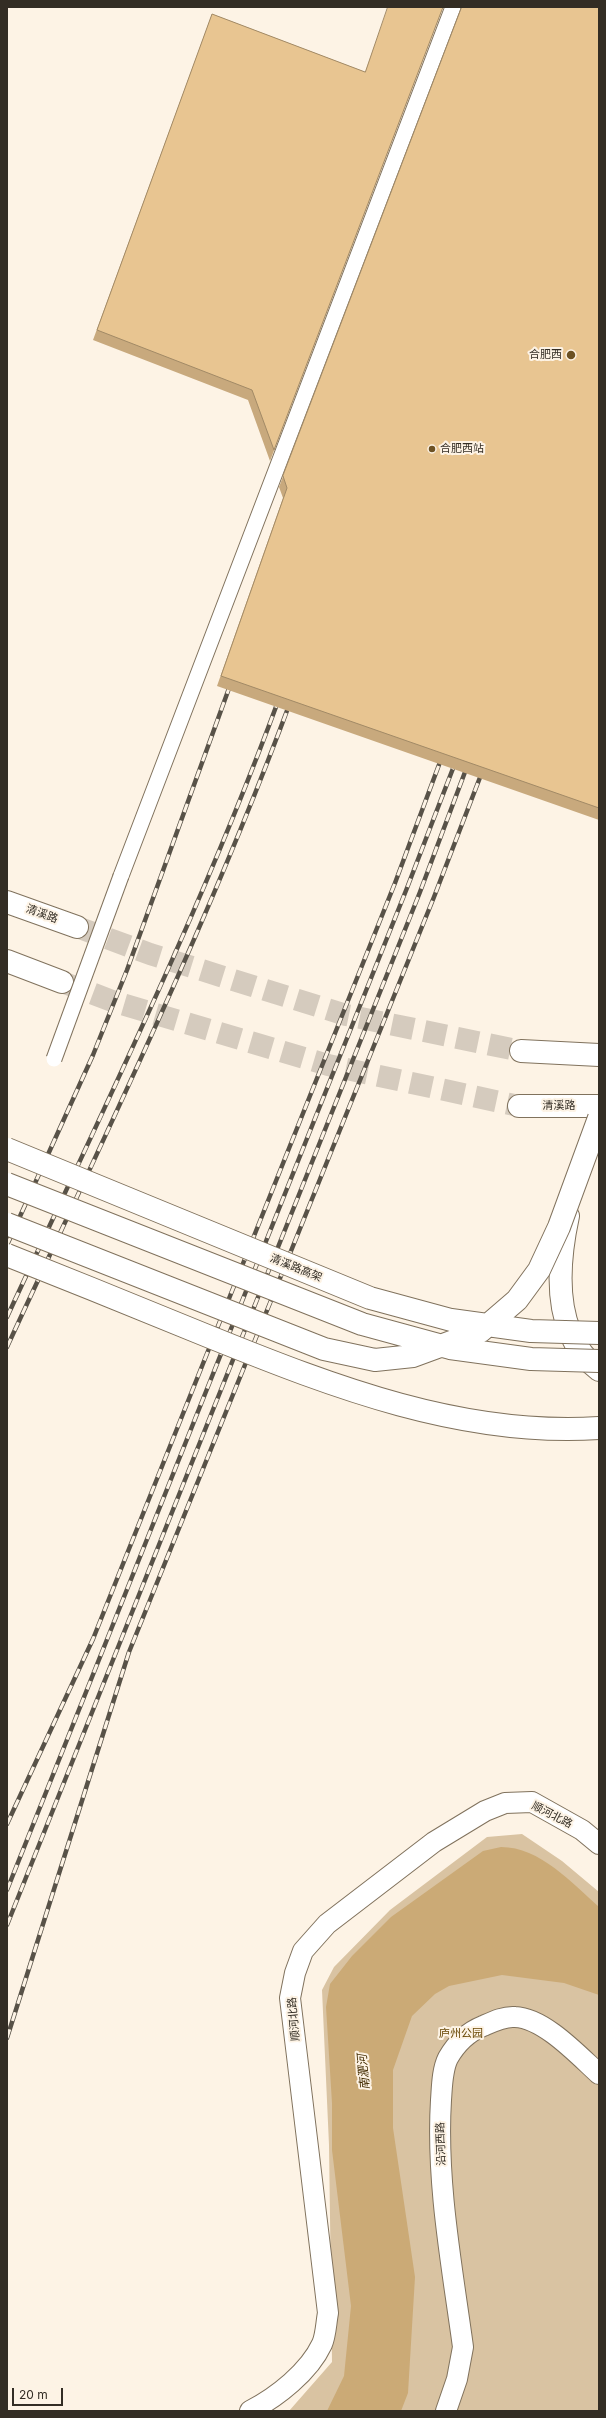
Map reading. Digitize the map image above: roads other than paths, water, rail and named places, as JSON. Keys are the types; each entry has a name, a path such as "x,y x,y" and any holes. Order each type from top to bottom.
{"main road":[{"name":"清溪路","path":"7,902 77,927"},
{"path":"7,961 62,982"},
{"path":"521,1051 599,1055"},
{"name":"清溪路","path":"519,1106 599,1106"},
{"path":"7,1224 324,1349 375,1360 413,1356 481,1331 517,1300 539,1270 559,1227 564,1213 599,1118 576,1180 562,1241 560,1294 565,1320 576,1344 591,1364 599,1370"},
{"name":"清溪路高架","path":"7,1149 370,1298 451,1320 531,1331 599,1333"},
{"path":"7,1184 362,1324 450,1348 531,1359 599,1361"},
{"path":"7,1255 310,1377 407,1408 463,1419 529,1427 599,1428"}],"street":[{"path":"54,1059 121,876 453,7"},
{"name":"顺河北路","path":"250,2411 262,2405 307,2367 322,2343 328,2313 290,1998 295,1973 303,1951 327,1924 434,1842 485,1811 505,1803 532,1802 582,1830 599,1844"},
{"name":"沿河西路","path":"446,2411 457,2379 463,2347 438,2140 442,2082 448,2059 459,2042 476,2028 497,2020 515,2017 531,2022 559,2039 599,2074"}],"water":[{"name":"南淝河","path":"501,1847 529,1853 542,1860 566,1877 599,1907 599,1995 564,1983 502,1975 449,1986 435,1994 412,2016 393,2070 393,2128 415,2277 408,2393 401,2411 327,2411 344,2376 351,2306 332,2150 332,2103 326,2007 330,1984 352,1956 391,1917 483,1851"}],"tunnel":[{"path":"77,927 150,954 346,1015 521,1051"},
{"path":"62,982 115,1002 328,1065 519,1106"}],"railway":[{"path":"7,1245 93,1055 127,970 232,680"},
{"path":"7,1317 150,1010 218,854 280,696"},
{"path":"7,1347 119,1107 191,946 226,865 291,700"},
{"path":"7,1824 93,1639 395,883 443,754"},
{"path":"7,1890 407,888 457,758"},
{"path":"7,1925 420,892 468,764"},
{"path":"7,2038 129,1652 434,897 484,767"}],"place":[{"name":"合肥西","path":"571,355"},
{"name":"合肥西站","path":"432,449"}],"park label":[{"name":"庐州公园","path":"461,2034"}]}
